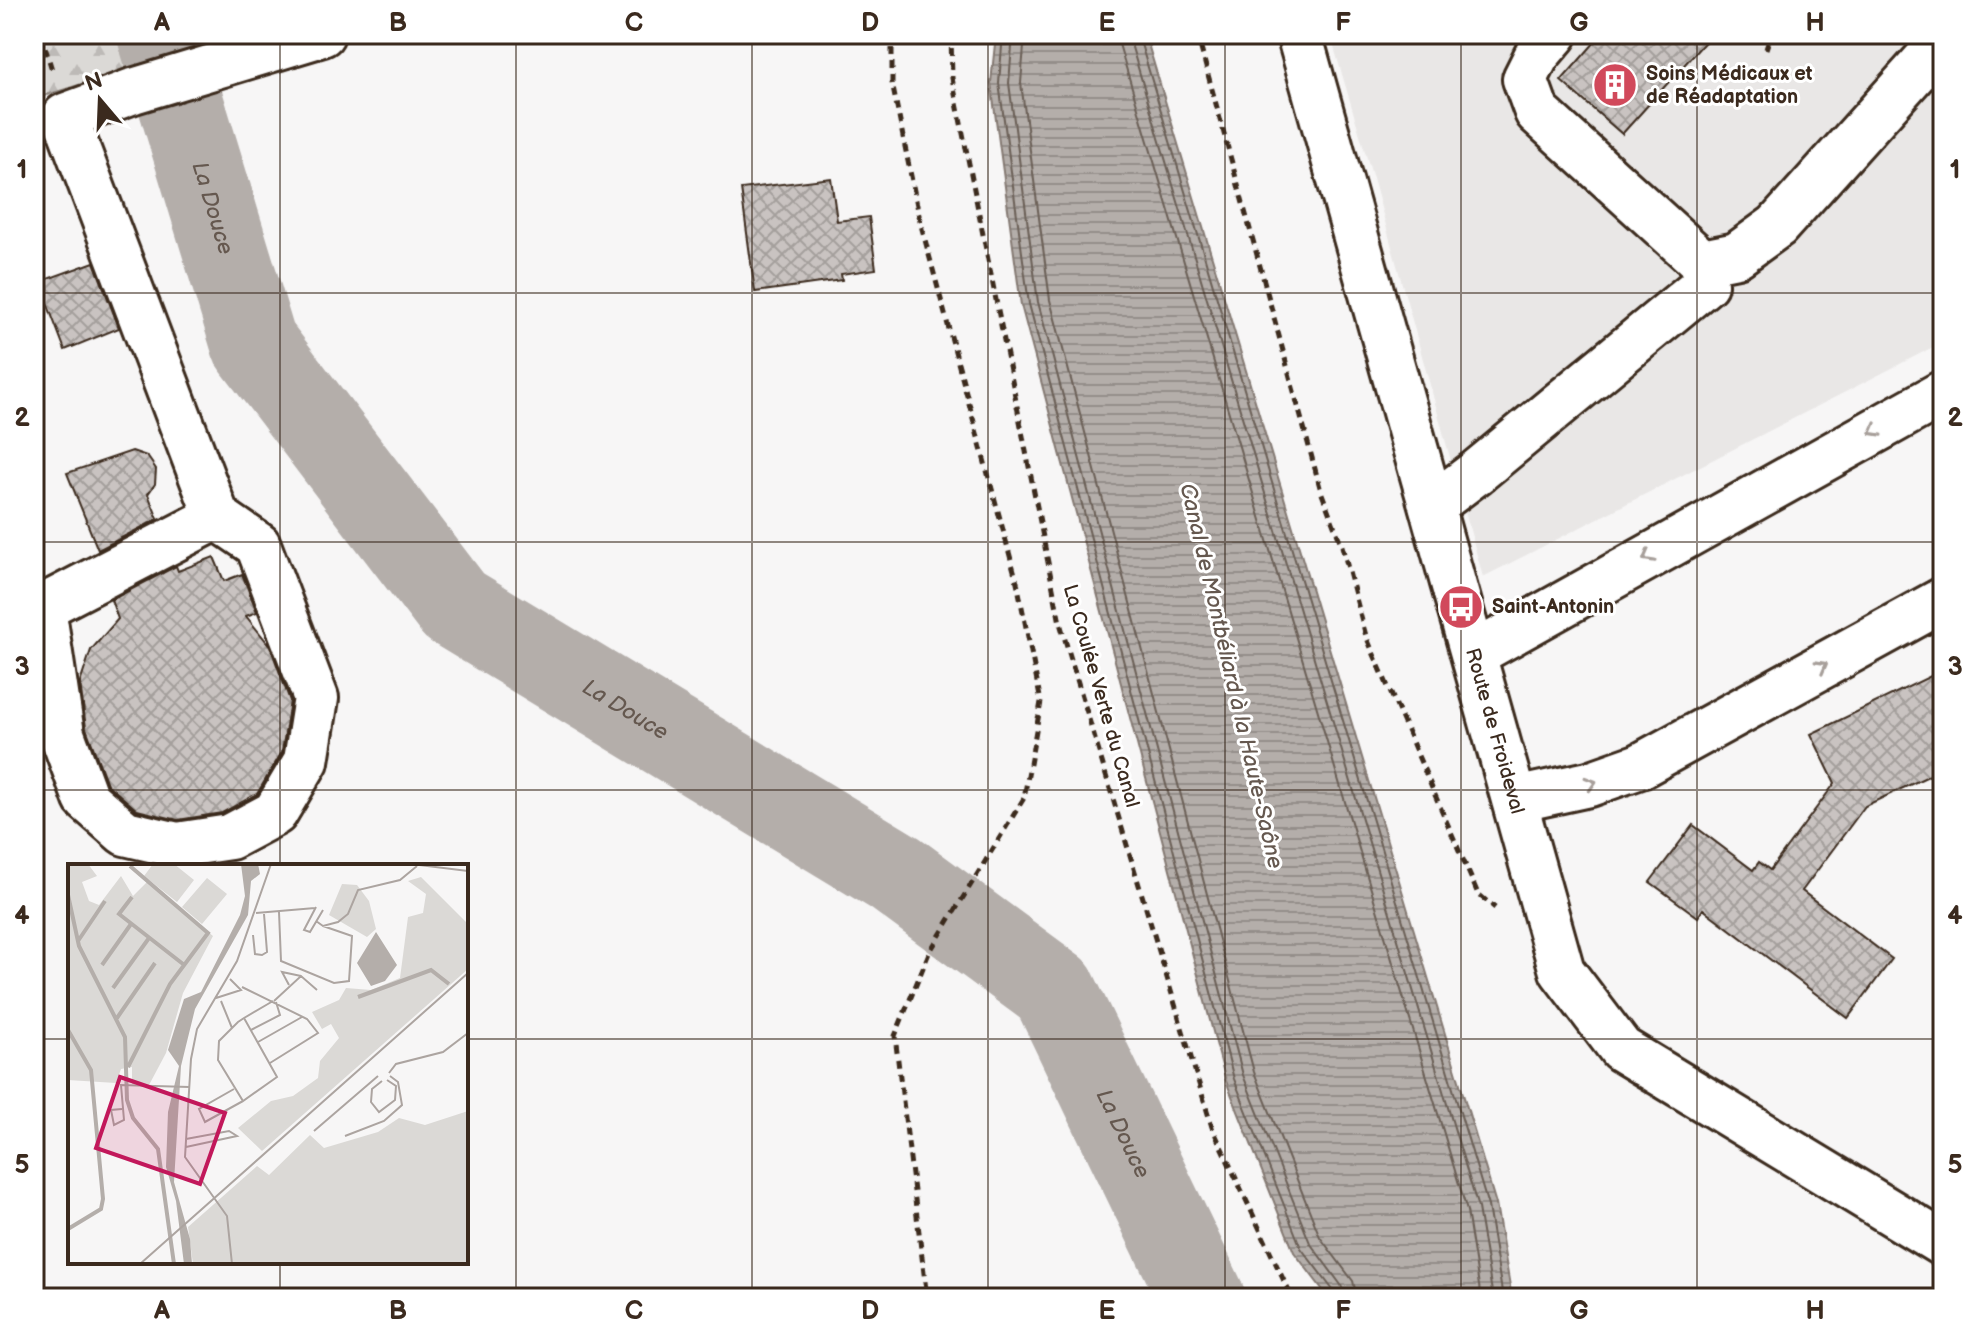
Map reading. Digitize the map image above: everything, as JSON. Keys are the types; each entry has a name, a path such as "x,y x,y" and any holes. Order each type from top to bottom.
{"street":[{"path":"217,517 43,607 62,734 86,799 125,833 177,845 230,837 275,813 306,761 316,698 258,545 217,517 65,116 133,91 322,34"},
{"name":"Route de Froideval","path":"1299,34 1562,971 1621,1049 1943,1244"},
{"path":"1432,506 1705,284 1702,262 1537,112 1525,79 1537,55 1555,34"},
{"path":"1702,262 1737,255 1777,226 1943,41"},
{"path":"1474,654 1943,393"},
{"path":"1515,800 1589,784 1640,766 1943,600"}],"path":[{"path":"892,34 892,83 921,225 1017,582 1041,702 1024,798 929,953 895,1036 927,1298"},
{"name":"La Coulée Verte du Canal","path":"951,34 952,78 1060,623 1212,1127 1292,1298"},
{"path":"1197,34 1321,491 1342,546 1366,636 1478,894 1532,938 1551,928"},
{"path":"1766,49 1771,34"}],"shaded area":[{"path":"1330,34 1943,34 1943,342 1483,577"}],"green space":[{"path":"34,34 242,34 34,99"}],"water":[{"name":"Canal de Montbéliard à la Haute-Saône","path":"996,34 1145,34 1496,1204 1512,1298 1329,1298 1294,1252 1226,1081 1021,305 991,83"}],"building":[{"name":"Soins Médicaux et de Réadaptation","path":"1602,34 1712,34 1622,134 1561,81"},
{"path":"831,178 837,221 869,217 876,269 841,274 842,280 755,292 741,189"},
{"path":"94,262 119,328 65,350 39,282"},
{"path":"132,451 147,456 156,469 155,484 148,494 158,519 98,550 67,473"},
{"path":"214,557 224,581 242,574 257,612 246,616 270,646 290,701 282,752 257,794 222,813 178,820 137,810 107,784 86,728 80,683 91,650 118,619 111,600 176,566 178,571"},
{"path":"1943,670 1943,769 1865,806 1802,891 1892,959 1848,1018 1703,909 1698,917 1650,882 1693,825 1753,870 1759,862 1770,870 1835,783 1811,734"}],"waterway":[{"name":"La Douce","path":"160,34 254,344 454,606 895,873 1054,990 1202,1298"}],"place":[{"name":"Soins Médicaux et de Réadaptation","path":"1615,85"},
{"name":"Saint-Antonin","path":"1461,607"}]}
